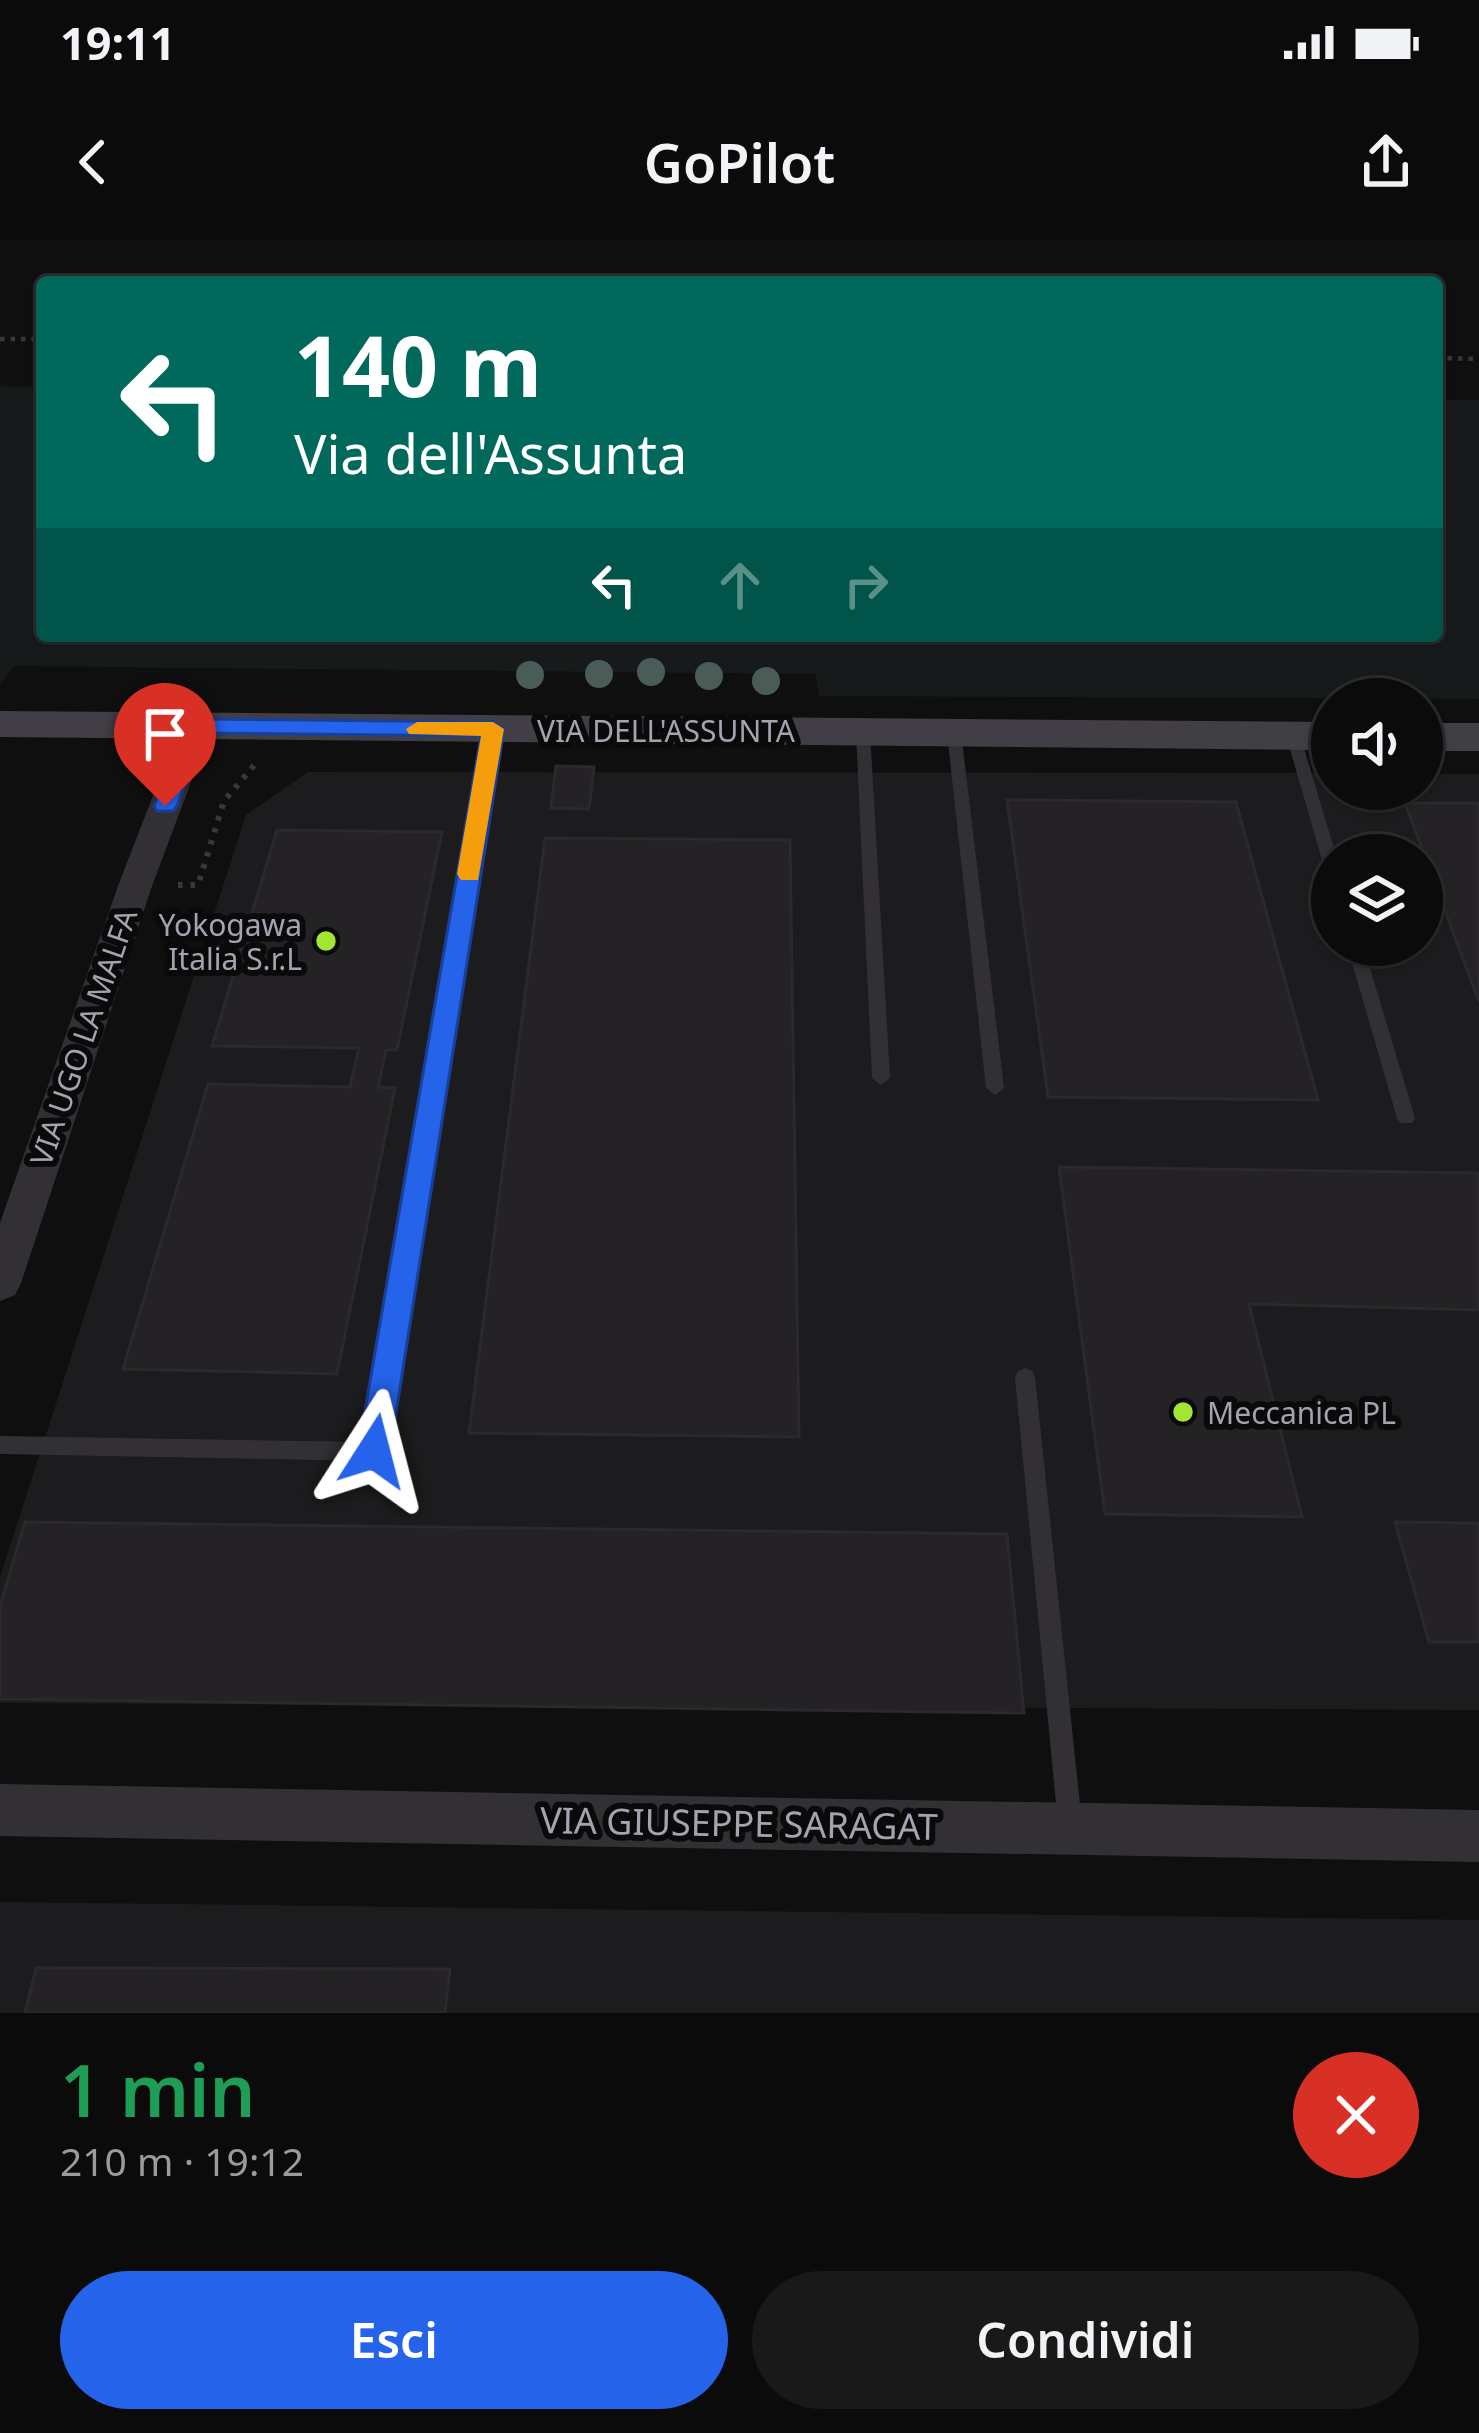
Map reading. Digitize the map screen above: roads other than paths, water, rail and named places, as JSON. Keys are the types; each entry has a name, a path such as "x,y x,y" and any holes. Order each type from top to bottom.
{"street":[{"name":"VIA DELL'ASSUNTA","path":"0,724 1311,735"},
{"name":"VIA UGO LA MALFA","path":"0,1282 135,886 196,726"},
{"path":"1443,736 1479,737"},
{"name":"VIA GIUSEPPE SARAGAT","path":"0,1810 1479,1836"}],"lane":[{"path":"0,1445 374,1451 493,729"},
{"path":"863,732 881,1078"},
{"path":"954,733 994,1088"},
{"path":"1361,966 1406,1118"},
{"path":"1025,1377 1071,1829"}],"place":[{"name":"Yokogawa Italia S.r.L","path":"326,941"},
{"name":"Meccanica PL","path":"1183,1412"}]}
